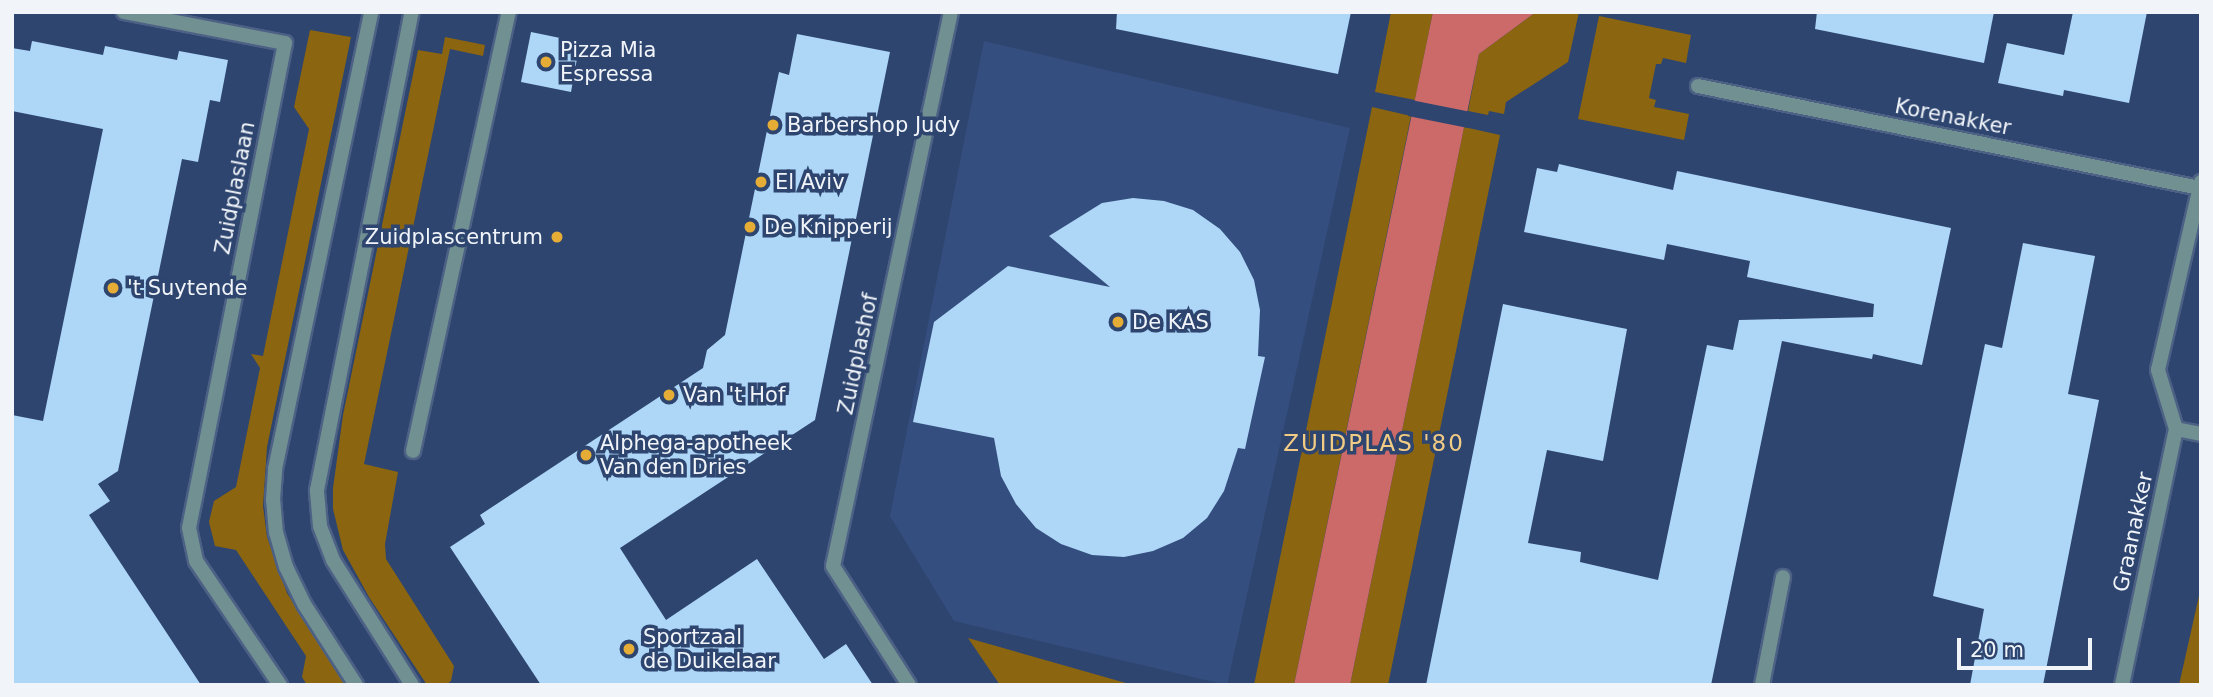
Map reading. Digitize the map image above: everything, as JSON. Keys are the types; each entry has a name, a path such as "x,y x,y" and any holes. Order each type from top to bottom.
{"street":[{"name":"Zuidplaslaan","path":"124,12 285,43 189,528 196,561 280,685"},
{"path":"356,685 304,604 286,566 276,533 273,500 275,469 371,12"},
{"path":"412,12 317,490 320,526 334,560 412,685"},
{"path":"413,451 509,12"},
{"name":"Zuidplashof","path":"909,685 833,566 951,12"},
{"name":"Korenakker","path":"1698,86 2200,185"},
{"name":"Graanakker","path":"2122,685 2176,429 2158,370 2200,185"},
{"path":"2176,429 2201,434"},
{"path":"1762,685 1783,577"}],"shaded area":[{"path":"1391,12 1433,12 1415,100 1375,92"},
{"path":"1433,12 1536,12 1479,54 1350,685 1294,685"},
{"path":"1536,12 1579,12 1568,62 1506,102 1504,114 1489,111 1488,115 1468,111 1479,54"},
{"path":"1599,16 1691,35 1686,63 1663,58 1661,64 1656,64 1649,98 1656,100 1654,107 1689,114 1684,140 1578,119"},
{"path":"310,30 351,37 267,447 263,506 267,537 287,593 345,685 307,685 302,677 306,656 236,550 215,546 209,522 214,501 236,487 260,368 251,354 263,356 309,129 294,107"},
{"path":"445,37 485,45 483,56 450,49 364,464 398,472 385,544 386,559 454,666 451,681 446,685 427,685 369,597 343,550 333,509 333,488 343,415 418,50 442,54"},
{"name":"De KAS","path":"984,41 1350,128 1227,685 954,621 890,516"},
{"path":"1372,107 1411,116 1294,685 1254,685"},
{"path":"1464,127 1500,135 1388,685 1350,685"},
{"path":"2201,587 2201,685 2179,685"},
{"path":"968,638 1133,685 1000,685"}],"pier":[{"path":"1411,100 1471,112 1468,128 1408,116"}],"building":[{"path":"1117,12 1351,12 1338,74 1116,29"},
{"path":"1817,12 1994,12 1984,63 1815,29"},
{"path":"2073,12 2147,12 2129,103 2064,90 2063,96 1998,83 2007,43 2064,55"},
{"path":"531,32 570,40 578,53 571,92 521,82"},
{"path":"797,34 890,52 815,420 620,548 666,620 757,559 824,659 846,644 873,685 541,685 450,547 485,524 480,515 703,368 707,350 725,335 779,72 789,75"},
{"name":"'t Suytende","path":"32,41 103,55 105,46 177,60 179,51 228,60 220,102 210,100 198,162 182,159 118,471 98,484 110,501 89,515 201,685 12,685 12,415 43,421 103,129 12,111 12,48 30,51"},
{"path":"1559,164 1673,190 1677,171 1951,228 1922,365 1873,354 1872,359 1782,341 1711,685 1426,685 1503,304 1627,329 1603,461 1547,450 1528,543 1581,552 1580,562 1658,580 1707,345 1733,350 1739,320 1873,317 1874,304 1747,277 1750,261 1667,244 1664,260 1524,232 1537,168 1557,172"},
{"path":"1133,198 1164,201 1193,210 1220,229 1240,252 1254,280 1260,310 1258,356 1265,357 1245,449 1238,448 1224,491 1207,518 1183,538 1153,551 1124,557 1092,555 1061,544 1036,528 1016,504 1001,476 994,438 913,422 934,322 1008,266 1110,287 1049,236 1102,203"},
{"path":"2023,243 2095,256 2068,394 2099,400 2043,685 1970,685 1984,609 1933,596 1985,344 2002,348"}],"place":[{"name":"Pizza Mia Espressa","path":"546,62"},
{"name":"Barbershop Judy","path":"773,125"},
{"name":"El Aviv","path":"761,182"},
{"name":"De Knipperij","path":"750,227"},
{"name":"Zuidplascentrum","path":"557,237"},
{"name":"'t Suytende","path":"113,288"},
{"name":"De KAS","path":"1118,322"},
{"name":"Van 't Hof","path":"669,395"},
{"name":"Alphega-apotheek Van den Dries","path":"586,455"},
{"name":"Sportzaal de Duikelaar","path":"629,649"}],"district":[{"name":"ZUIDPLAS '80","path":"1374,443"}]}
